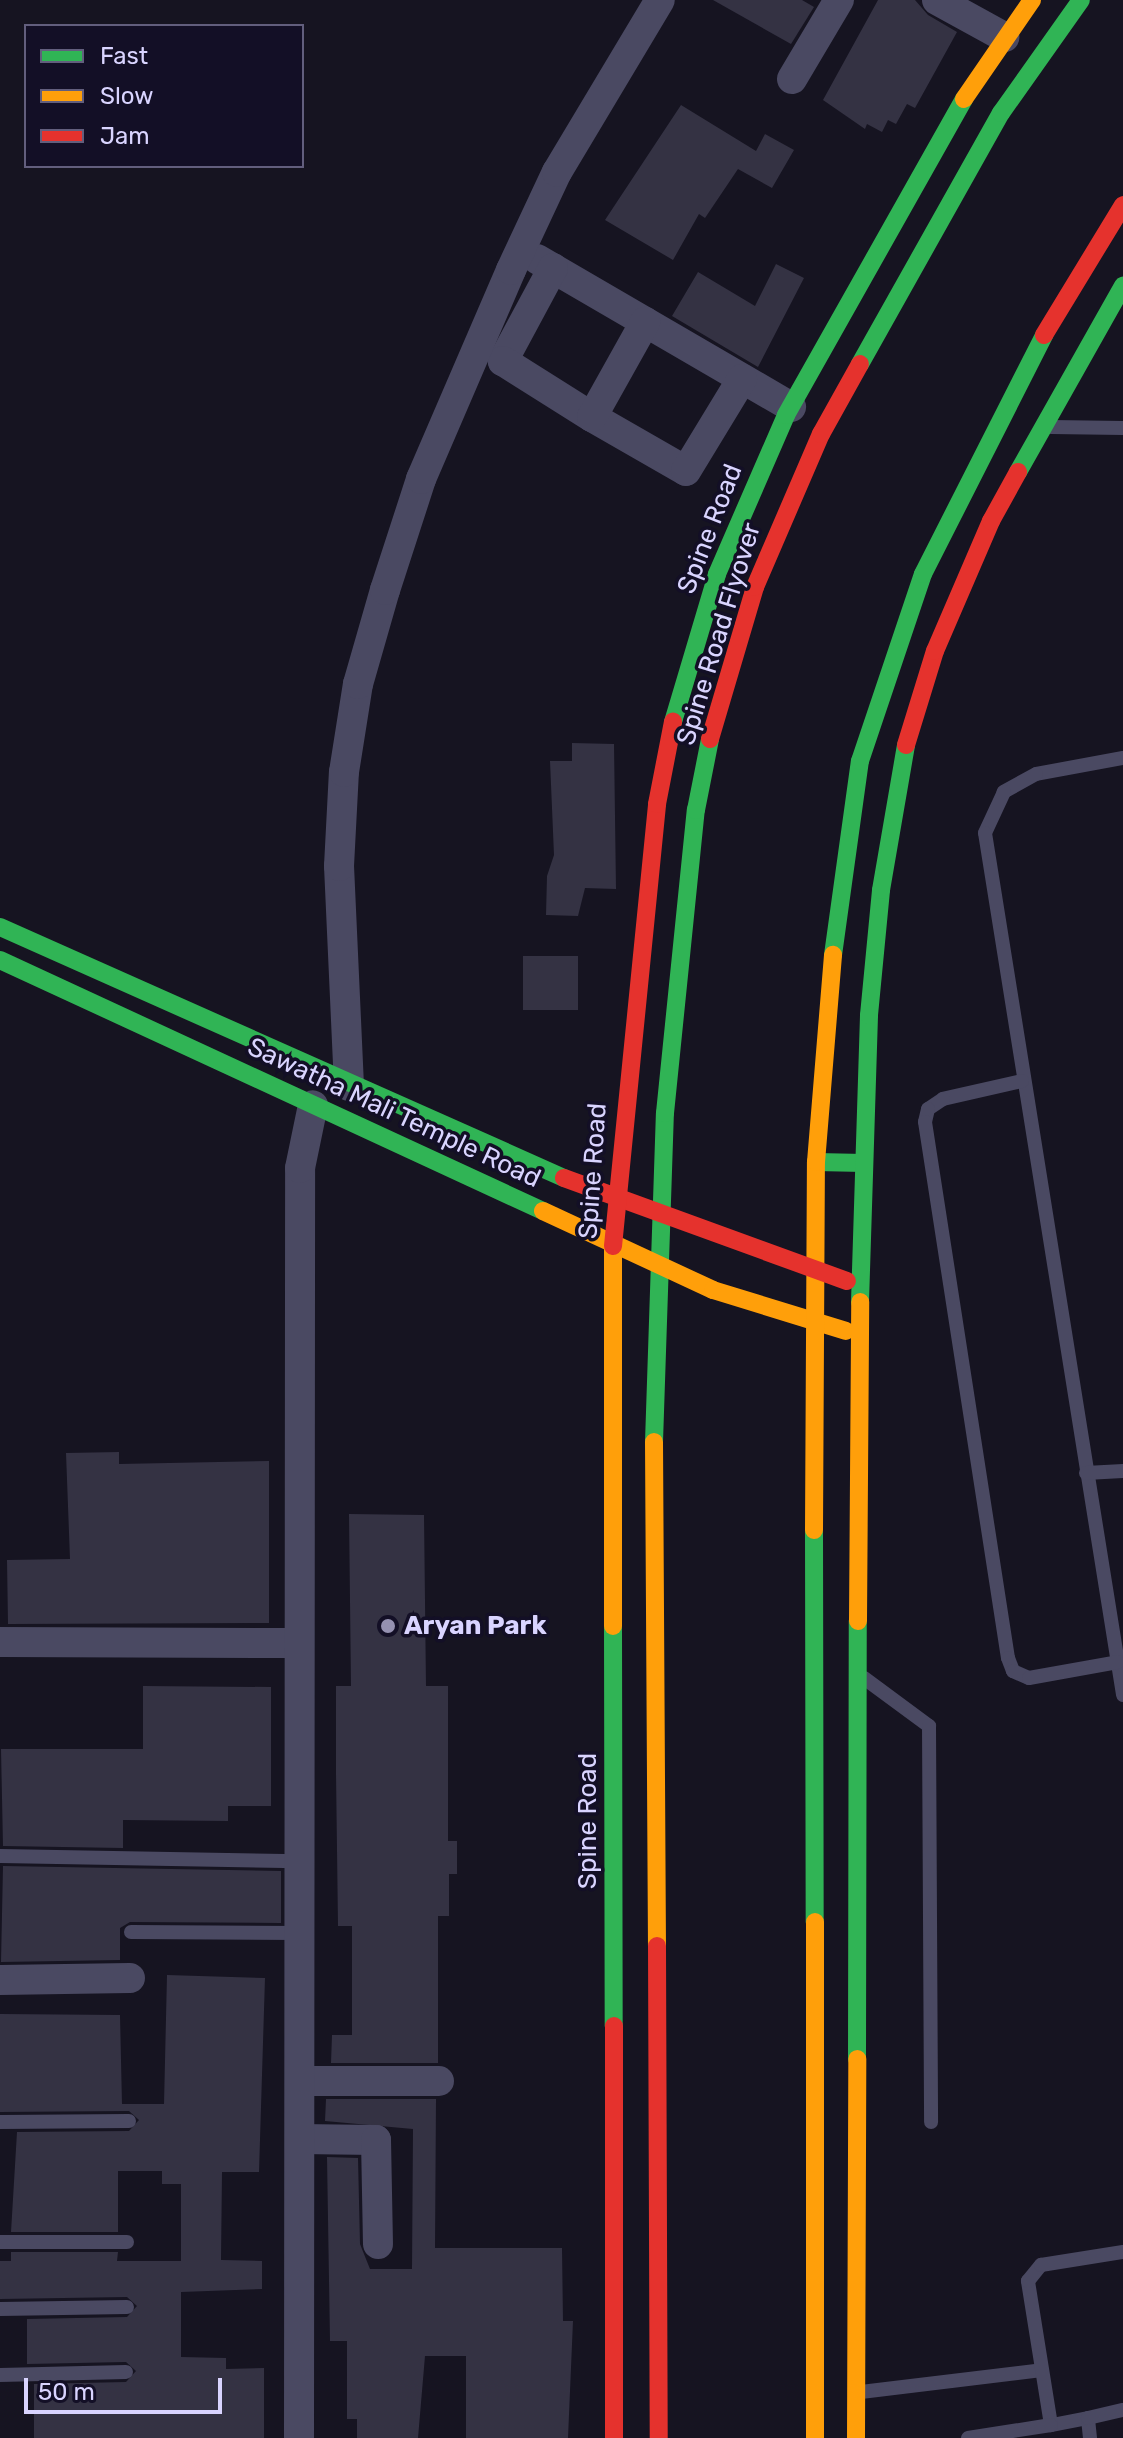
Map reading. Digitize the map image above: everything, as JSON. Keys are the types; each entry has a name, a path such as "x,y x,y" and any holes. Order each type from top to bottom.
{"street":[{"path":"349,1086 339,866 344,772 358,684 421,479 521,249 557,172 660,0"},
{"path":"792,79 839,0"},
{"path":"937,0 1004,37"},
{"name":"Spine Road","path":"614,2438 613,1246 615,1201 657,804 675,714 717,574 791,407 1004,37 1032,0"},
{"name":"Spine Road Flyover","path":"661,1218 680,955 696,810 713,724 755,587 784,513 821,434 1001,113 1081,0"},
{"path":"815,2438 814,1273 816,1162 839,887 860,761 898,638 956,503 1045,334 1123,205"},
{"path":"521,249 791,407"},
{"path":"553,268 503,361 592,417 686,471 742,379"},
{"path":"856,2438 859,1334 869,1015 898,773 935,651 959,590 1044,427 1123,286"},
{"path":"592,417 645,322"},
{"name":"Sawatha Mali Temple Road","path":"0,927 349,1086 615,1201 814,1273 862,1285"},
{"name":"Sawatha Mali Temple Road","path":"0,960 713,1290 859,1334"},
{"path":"299,2438 300,1168 313,1105"},
{"path":"816,1162 864,1163"},
{"path":"659,2438 654,1383 661,1218"},
{"path":"0,1642 298,1643"},
{"path":"0,1980 130,1978"},
{"path":"300,2081 439,2081"},
{"path":"300,2139 376,2140 378,2244"}],"lane":[{"path":"1044,427 1123,428"},
{"path":"1123,758 1036,774 1004,792 985,833 1022,1081 1123,1695"},
{"path":"1022,1081 943,1099 928,1109 925,1122 1005,1642 1013,1671 1029,1678 1118,1662"},
{"path":"1086,1473 1123,1471"},
{"path":"857,1673 929,1726 931,2122"},
{"path":"0,1856 300,1861"},
{"path":"131,1932 300,1933"},
{"path":"0,2122 129,2121"},
{"path":"0,2242 127,2242"},
{"path":"1051,2425 1028,2281 1032,2270 1123,2252"},
{"path":"0,2309 127,2307"},
{"path":"857,2393 1042,2370"},
{"path":"0,2375 126,2372"},
{"path":"968,2438 1123,2410"},
{"path":"1088,2418 1090,2438"}],"building":[{"path":"713,0 802,0 814,7 791,44"},
{"path":"878,0 915,0 928,15 957,32 915,108 907,104 896,124 888,120 882,132 867,124 865,129 823,100"},
{"path":"681,105 756,151 765,134 794,150 772,188 738,169 705,218 699,214 673,260 605,220"},
{"path":"776,264 804,278 758,367 672,316 698,272 755,306"},
{"path":"572,743 614,744 616,889 585,888 578,916 546,915 547,876 554,855 550,761 572,761"},
{"path":"523,956 578,956 578,1010 523,1010"},
{"path":"119,1452 119,1464 269,1461 269,1623 8,1624 7,1560 70,1559 66,1453"},
{"path":"349,1514 424,1515 426,1686 448,1686 448,1841 457,1841 457,1874 449,1874 449,1916 438,1916 438,2063 331,2063 332,2035 352,2035 352,1926 338,1926 336,1773 336,1686 351,1686"},
{"path":"143,1686 271,1687 271,1806 228,1806 228,1821 123,1820 123,1848 3,1846 1,1749 143,1749"},
{"path":"3,1866 281,1871 281,1923 130,1922 120,1928 120,1960 1,1962"},
{"path":"167,1975 265,1978 259,2172 222,2172 221,2260 262,2261 262,2289 181,2292 181,2357 226,2358 226,2369 264,2368 264,2438 34,2438 34,2384 126,2382 136,2371 126,2362 27,2364 27,2319 127,2317 137,2306 127,2297 0,2299 0,2261 11,2261 11,2252 118,2252 117,2261 181,2261 181,2184 162,2184 162,2171 118,2171 118,2232 11,2232 17,2132 129,2131 139,2120 129,2111 0,2112 0,2014 120,2015 122,2104 164,2104"},
{"path":"326,2099 436,2099 435,2248 562,2248 563,2321 573,2321 568,2438 466,2438 466,2356 425,2356 418,2438 357,2438 357,2419 347,2419 347,2341 330,2341 327,2157 358,2158 360,2244 370,2269 412,2269 413,2129 325,2121"}],"traffic: fast":[{"path":"860,364 1001,113 1081,0"},
{"path":"673,722 717,574 786,415 964,99"},
{"path":"1018,472 1123,286"},
{"path":"833,955 860,761 923,574 1044,335"},
{"path":"654,1442 665,1113 696,810 710,739"},
{"path":"860,1302 869,1015 881,890 906,745"},
{"path":"0,927 564,1178"},
{"path":"0,960 543,1211"},
{"path":"816,1162 864,1163"},
{"path":"814,1530 815,1922"},
{"path":"857,2059 858,1621"},
{"path":"613,1626 614,2026"}],"traffic: slow":[{"path":"964,99 1032,0"},
{"path":"814,1530 816,1162 833,955"},
{"path":"543,1211 713,1290 846,1331"},
{"path":"613,1246 613,1626"},
{"path":"858,1621 860,1302"},
{"path":"654,1442 657,1946"},
{"path":"815,1922 815,2438"},
{"path":"856,2438 857,2059"}],"traffic: jam":[{"path":"1044,335 1123,205"},
{"path":"710,739 755,587 821,434 860,364"},
{"path":"906,745 935,651 991,521 1018,472"},
{"path":"613,1246 657,804 673,722"},
{"path":"564,1178 847,1281"},
{"path":"657,1946 659,2438"},
{"path":"614,2026 614,2438"}],"place":[{"name":"Aryan Park","path":"388,1626"}]}
